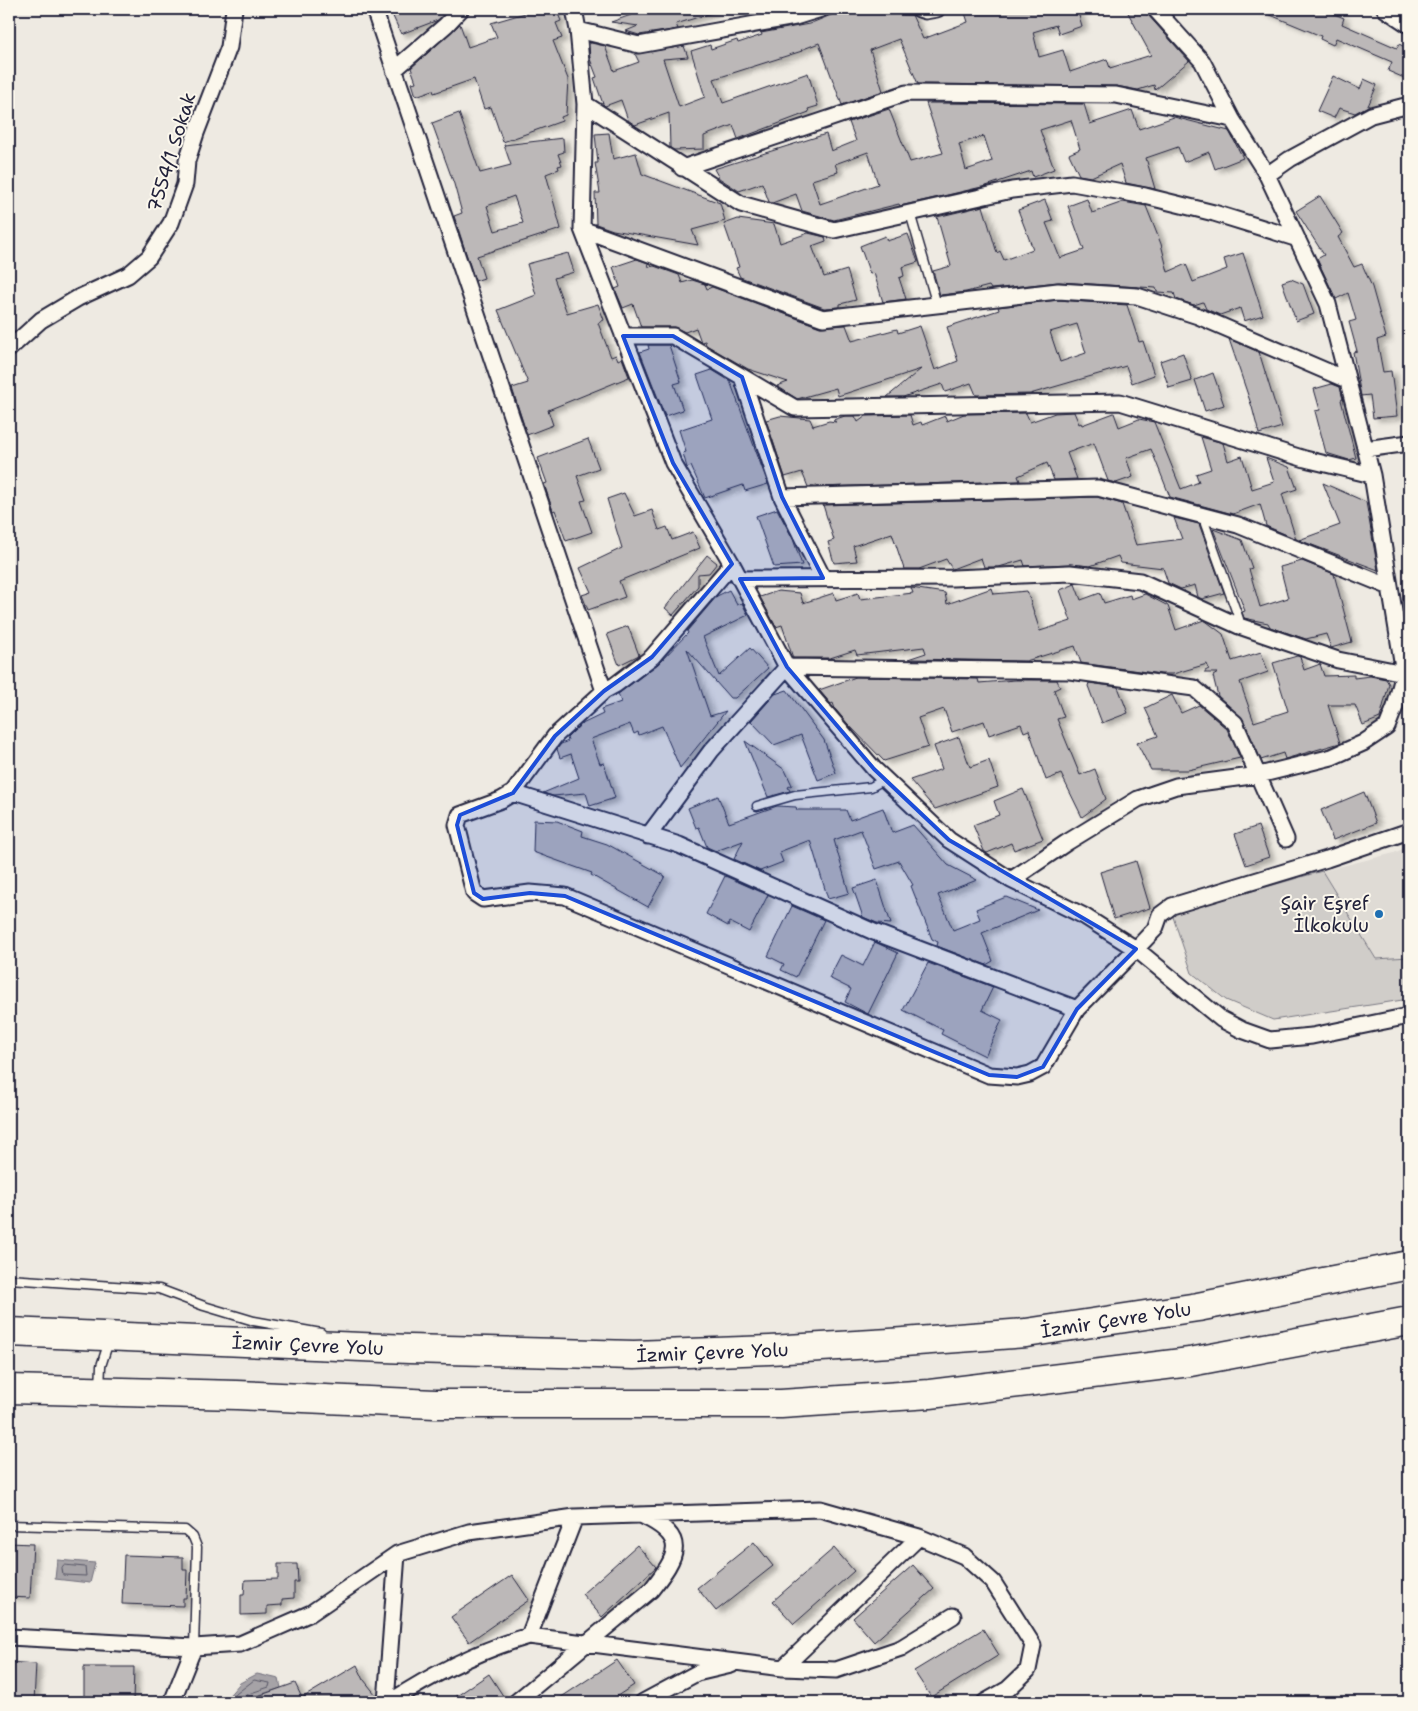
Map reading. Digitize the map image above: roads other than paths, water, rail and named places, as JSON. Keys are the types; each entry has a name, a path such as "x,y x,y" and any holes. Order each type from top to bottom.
{"highway":[{"name":"İzmir Çevre Yolu","path":"9,1332 409,1349 634,1355 890,1343 1026,1332 1198,1307 1409,1265"},
{"path":"9,1389 237,1394 435,1404 780,1404 930,1394 1190,1362 1409,1321"}],"street":[{"name":"7554/1 Sokak","path":"9,349 41,320 78,298 128,275 149,257 166,230 185,184 187,161 203,111 229,47 234,9"},
{"path":"374,9 604,691"},
{"path":"394,70 446,25 461,9"},
{"path":"574,9 578,30 585,104 582,229 673,462 732,564 787,668 885,779 949,840 1011,880 1084,916 1136,949 1221,1019 1242,1030 1270,1040 1312,1036 1409,1016"},
{"path":"578,30 639,45 795,17 821,9"},
{"path":"919,9 937,9"},
{"path":"1011,880 1066,843 1138,799 1176,786 1259,775 1332,757 1363,743 1387,727 1404,673 1372,475 1328,304 1295,238 1267,175 1232,119 1202,61 1155,9"},
{"path":"1385,9 1409,25"},
{"path":"682,168 906,93 1116,95 1232,119"},
{"path":"585,104 682,168 741,204 834,230 1012,190 1072,183 1154,198 1214,213 1295,238"},
{"path":"1267,175 1290,159 1371,115 1409,105"},
{"path":"582,229 823,318 1058,291 1137,296 1198,316 1347,380"},
{"path":"623,336 673,336 795,408 1120,402 1304,459 1372,475"},
{"path":"742,377 782,497 823,578"},
{"path":"1365,449 1409,444"},
{"path":"782,497 1098,488 1238,525 1390,587"},
{"path":"732,564 652,657 616,685 604,691 555,736 513,793 501,800 460,815 456,825 474,893 483,899 530,893 565,896 989,1076 1017,1077 1030,1074 1043,1066 1077,1009 1155,929 1160,915 1172,906 1327,859 1409,831"},
{"path":"740,579 953,578 1070,573 1140,581 1239,626 1338,660 1404,673"},
{"path":"648,836 711,751 787,668 1070,671 1194,688 1235,722 1286,839"},
{"path":"513,793 679,845 874,932 1077,1009"},
{"path":"9,1637 194,1647 240,1644 311,1613 397,1554 469,1532 575,1517 820,1509 919,1537 964,1556 993,1582 1033,1646 1028,1670 1008,1689 985,1702"},
{"path":"516,1702 651,1590 671,1560 675,1549 668,1530 641,1515"},
{"path":"529,1636 575,1517"},
{"path":"783,1668 919,1537"},
{"path":"386,1702 397,1554"},
{"path":"390,1702 447,1668 506,1642 529,1636 783,1668 836,1670 901,1648 953,1616"},
{"path":"172,1702 194,1647"},
{"path":"643,1702 697,1673 742,1663"}],"lane":[{"path":"910,213 937,305"},
{"path":"1205,517 1205,524 1239,619 1239,626"},
{"path":"757,806 795,795 871,787 885,779"},
{"path":"9,1279 159,1289 204,1306 254,1321 331,1335"},
{"path":"100,1392 101,1366 110,1336"},
{"path":"341,1336 409,1349"},
{"path":"9,1525 185,1530 194,1537 197,1547 194,1647"}],"water":[{"path":"57,1560 95,1563 90,1583 55,1579"},
{"path":"257,1674 279,1679 281,1688 238,1702 225,1700 240,1683"}],"place":[{"name":"Şair Eşref İlkokulu","path":"1379,914"}]}
